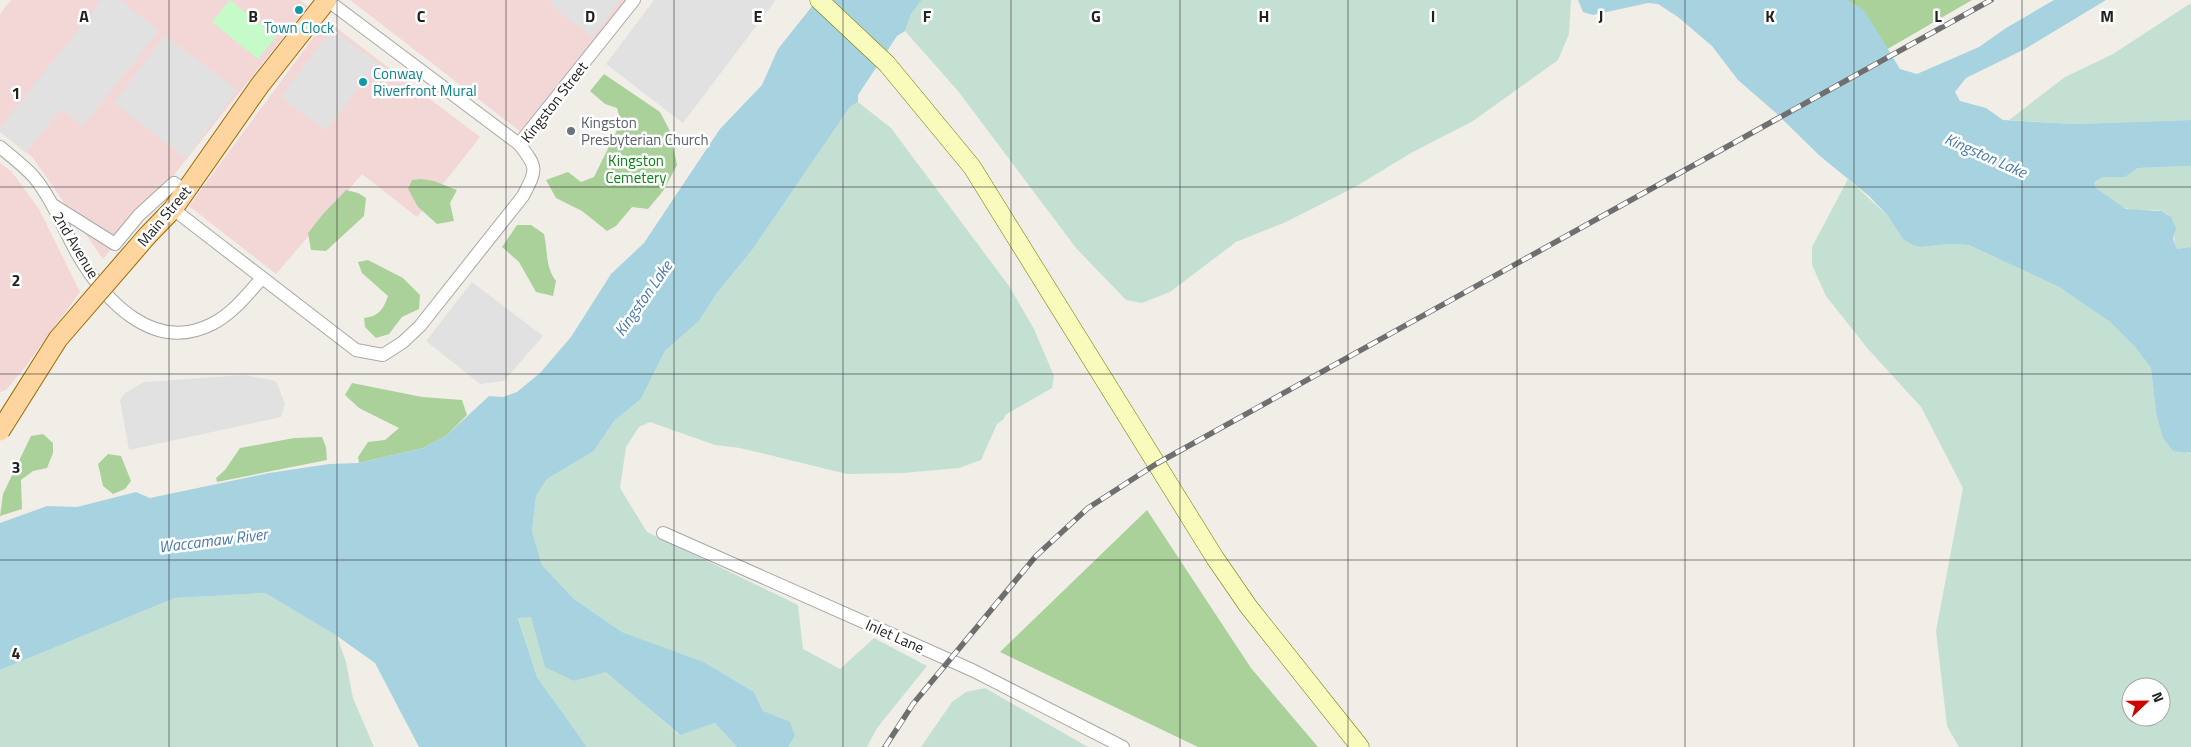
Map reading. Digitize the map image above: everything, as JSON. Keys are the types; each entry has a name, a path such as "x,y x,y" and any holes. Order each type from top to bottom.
{"main road":[{"name":"Main Street","path":"0,431 58,339 147,236 174,209 260,85 327,0"},
{"path":"819,0 887,64 972,167 1018,237 1214,558 1248,606 1360,747"}],"street":[{"path":"327,0 519,144"},
{"name":"Kingston Street","path":"262,278 356,350 383,355 403,342 420,326 523,196 534,175 533,161 519,144 634,0"},
{"name":"2nd Avenue","path":"0,147 34,177 90,274 121,309 141,324 167,333 211,325 230,313 262,278"},
{"path":"51,204 115,244 139,215 174,183 186,191"},
{"path":"174,209 262,278"},
{"name":"Inlet Lane","path":"663,533 972,670 1123,747"}],"shaded area":[{"path":"11,0 300,0 308,6 151,204 139,215 103,259 33,158 0,130 0,14"},
{"path":"102,0 120,0 159,31 83,126 61,109 26,153 0,132 0,128"},
{"path":"350,0 628,0 525,135"},
{"path":"554,0 621,0 592,37 550,4"},
{"path":"654,0 776,0 683,123 606,64"},
{"path":"326,20 480,137 417,217 362,174 276,274 189,206"},
{"path":"332,29 377,63 326,131 281,97"},
{"path":"165,35 237,90 186,158 114,103"},
{"path":"0,163 12,172 39,209 80,292 26,366 6,390 0,392"},
{"path":"472,282 543,336 504,381 480,384 426,341"},
{"path":"245,375 276,381 285,404 281,417 129,450 120,400 125,393 144,382"}],"green space":[{"path":"230,0 276,37 258,59 212,22"},
{"path":"922,0 1571,0 1569,34 1558,60 1473,121 1411,153 1355,187 1286,222 1236,242 1170,292 1142,303 1126,300 1076,248 958,91 905,31 911,14"},
{"path":"1812,0 1972,0 1879,54"},
{"path":"2191,3 2191,120 2074,124 2009,120 2065,77 2113,54"},
{"name":"Kingston Cemetery","path":"604,74 660,112 670,131 677,165 663,191 648,209 632,207 616,226 607,231 582,211 556,198 546,180 568,172 581,182 594,177 621,122 617,108 605,104 590,91"},
{"path":"858,102 891,128 1009,286 1034,329 1054,376 1052,388 1005,415 1004,419 997,424 981,460 959,468 903,473 847,474 740,448 715,445 650,422 639,427 626,447 620,488 647,532 798,605 803,649 840,669 874,638 927,666 877,728 867,747 788,747 795,736 763,711 754,692 704,662 622,632 574,599 542,565 532,531 536,496 547,479 594,451 614,421 641,399 665,351 699,321 717,293 752,250 850,107"},
{"path":"2191,166 2191,247 2177,249 2174,224 2168,215 2157,210 2131,210 2125,208 2096,188 2094,182 2104,177 2125,177 2138,168"},
{"path":"1848,179 1888,216 1903,238 1922,247 1949,244 1969,245 2059,287 2110,322 2135,347 2151,368 2156,413 2188,454 2191,453 2191,747 1959,747 1947,726 1936,631 1963,488 1921,407 1868,349 1826,296 1812,265 1812,247"},
{"path":"412,180 434,181 457,190 450,203 454,221 437,224 418,207 408,189"},
{"path":"346,190 358,193 366,198 364,216 326,251 311,250 308,233"},
{"path":"517,225 531,225 544,234 548,264 556,281 553,296 536,292 519,262 502,247"},
{"path":"368,260 403,278 420,295 419,309 402,317 389,334 376,338 365,327 364,318 380,312 388,296 362,273 358,262"},
{"path":"352,383 422,397 462,400 467,415 446,436 423,448 359,463 358,457 368,442 385,440 399,428 359,408 345,395"},
{"path":"43,434 53,443 53,453 47,468 33,471 21,480 22,509 0,516 3,494 31,436"},
{"path":"322,437 326,447 327,460 217,482 216,478 225,470 240,448 294,438"},
{"path":"108,454 121,456 131,481 125,489 113,494 103,486 98,464"},
{"path":"1147,510 1251,668 1318,747 1198,747 1000,652"},
{"path":"265,593 337,636 346,662 353,698 374,747 0,747 0,670 175,598"},
{"path":"518,617 531,617 574,681 606,671 679,735 715,723 737,747 587,747 537,677"},
{"path":"985,688 1088,747 921,747 952,702 966,692"}],"water":[{"path":"817,0 922,0 911,14 905,31 897,36 858,95 858,102 850,107 752,250 717,293 699,321 665,351 641,399 614,421 594,451 547,479 536,496 532,531 542,565 574,599 622,632 704,662 754,692 763,711 790,722 795,736 788,747 737,747 715,723 680,735 606,672 574,681 545,667 531,617 518,618 537,677 587,747 419,747 375,663 337,636 265,593 175,598 0,670 0,523 47,506 77,507 136,492 150,498 269,473 329,464 359,463 423,448 446,436 489,396 503,397 517,392 540,373 571,337 611,274 644,243 720,129 762,85 778,49"},
{"name":"Kingston Lake","path":"1578,0 1847,0 1864,10 1900,69 1917,74 1979,47 2006,28 2054,0 2106,0 2025,49 1966,78 1955,92 1960,101 1986,108 2003,120 2074,124 2191,120 2191,166 2138,168 2125,177 2104,177 2094,182 2096,188 2126,209 2162,211 2171,217 2176,228 2173,239 2177,249 2191,247 2191,453 2173,451 2163,438 2156,413 2151,368 2135,347 2110,322 2059,287 1969,245 1949,244 1922,247 1913,245 1903,239 1888,216 1869,196 1820,156 1776,113 1738,80 1712,46 1678,17 1658,4 1648,3 1593,15 1583,12"}],"railway":[{"path":"885,747 913,704 1036,556 1088,508 1156,464 1991,0"}],"place":[{"name":"Town Clock","path":"299,10"},
{"name":"Conway Riverfront Mural","path":"363,82"},
{"name":"Kingston Presbyterian Church","path":"571,131"}],"water label":[{"name":"Waccamaw River","path":"213,540"}]}
